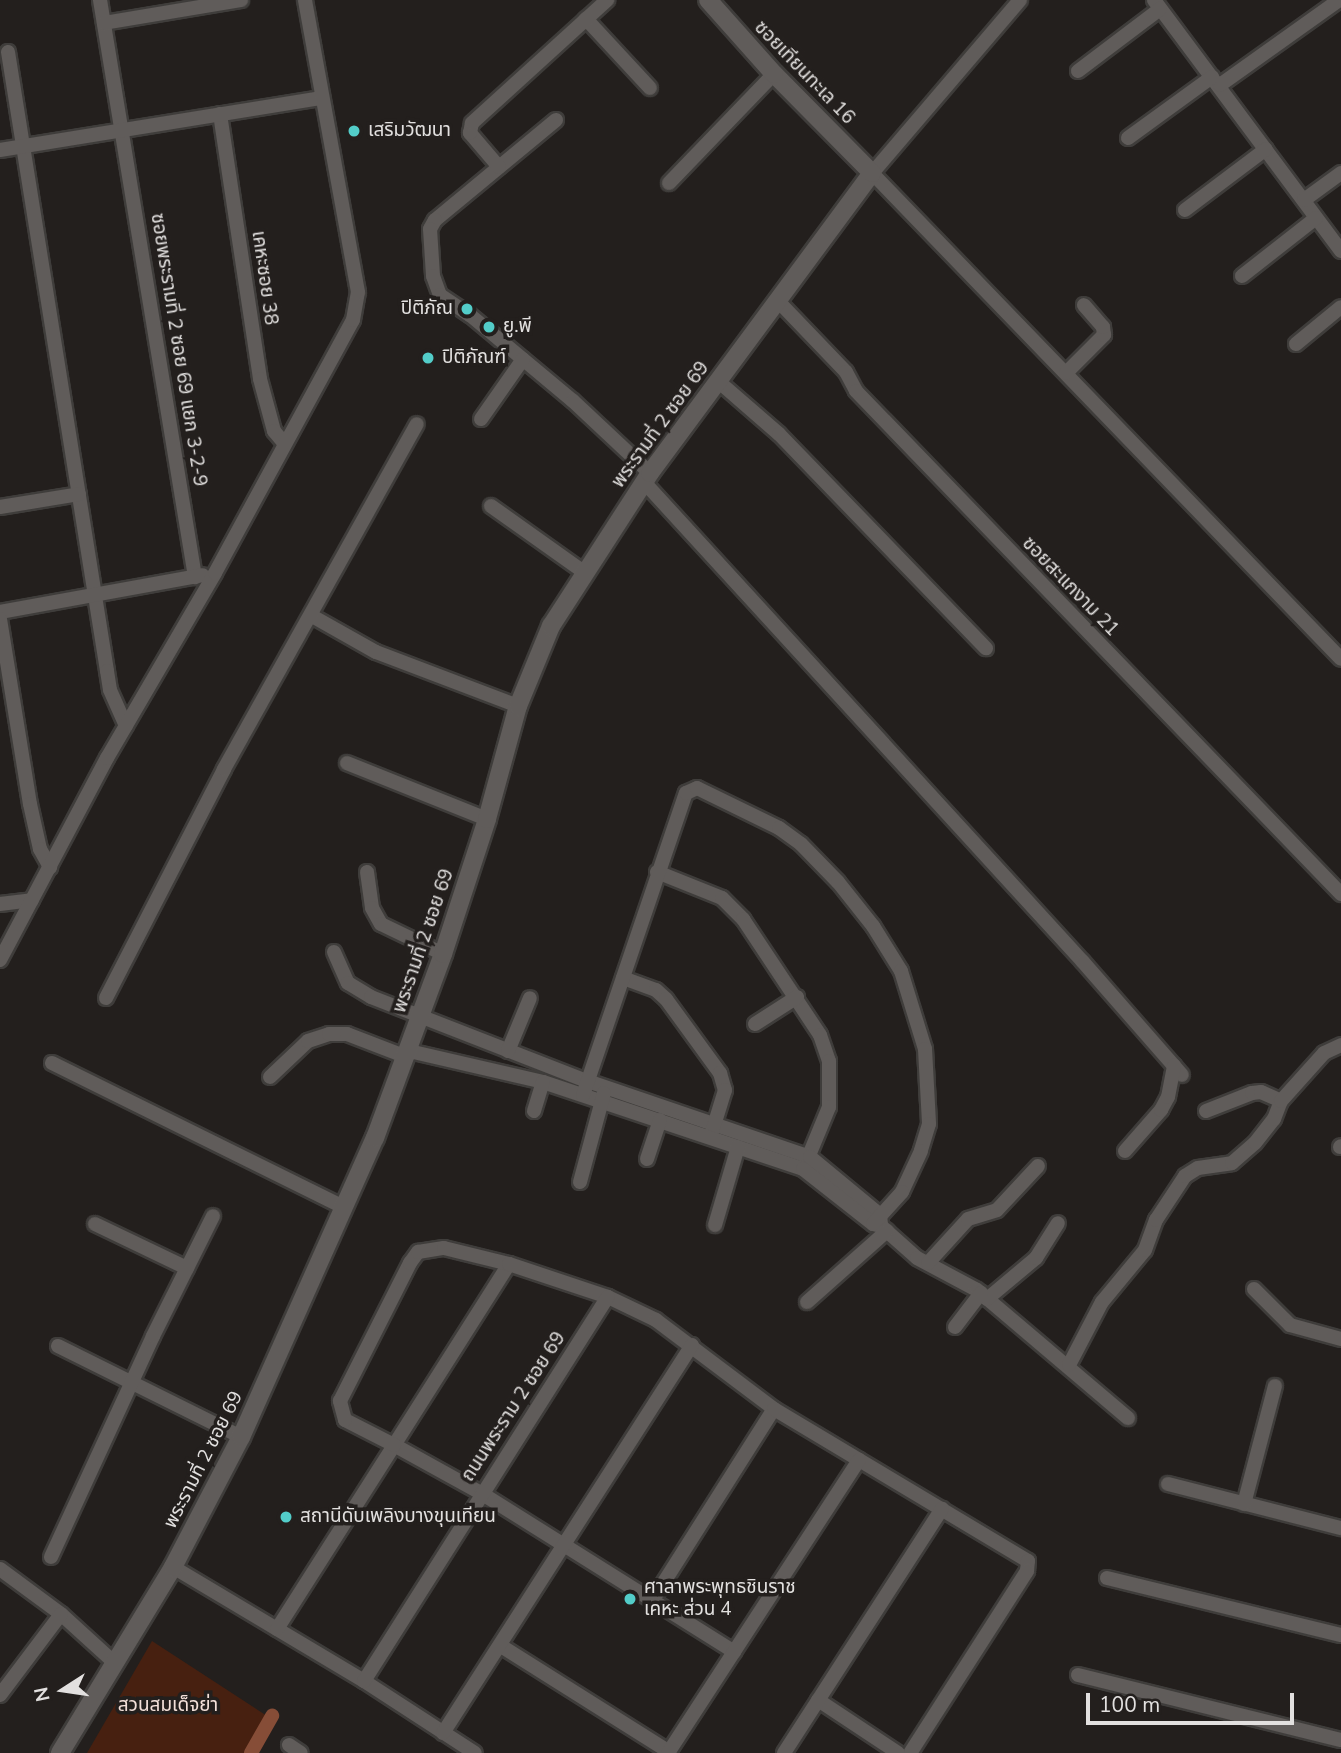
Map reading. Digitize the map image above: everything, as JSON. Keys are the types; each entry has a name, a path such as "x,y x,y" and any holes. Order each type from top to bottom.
{"street":[{"name":"ซอยพระรามที่ 2 ซอย 69 แยก 3-2-9","path":"100,0 195,577"},
{"path":"104,23 202,3 241,0"},
{"path":"0,960 126,726 215,573 284,443 344,339 357,306 358,292 306,0"},
{"path":"499,167 470,133 472,123 607,0"},
{"name":"ซอยเทียนทะเล 16","path":"708,0 774,74 872,173"},
{"path":"1020,0 982,41 872,173 1341,659"},
{"path":"1128,138 1339,0"},
{"path":"1078,71 1157,4 1341,251"},
{"path":"586,19 650,88"},
{"path":"8,52 110,690 126,726"},
{"path":"669,183 774,74"},
{"path":"0,150 322,98"},
{"name":"เคหะซอย 38","path":"220,114 260,379 274,431 284,443"},
{"path":"556,120 435,220 430,229 433,276 440,295 470,315 523,359 647,478 1178,1070 1161,1110 1125,1150"},
{"path":"1185,210 1266,149"},
{"name":"พระรามที่ 2 ซอย 69","path":"60,1753 173,1567 241,1437 345,1208 408,1054 487,819 518,706 551,626 647,478 872,173"},
{"path":"1304,201 1341,173"},
{"path":"1242,276 1316,218"},
{"name":"ซอยสะแกงาม 21","path":"778,301 846,372 856,391 1341,894"},
{"path":"1066,373 1104,335 1103,327 1084,305"},
{"path":"1296,344 1341,307"},
{"path":"481,419 523,359"},
{"path":"718,381 779,434 986,648"},
{"path":"106,998 224,769 417,424"},
{"path":"0,508 79,494"},
{"path":"491,506 584,572"},
{"path":"0,612 215,573"},
{"path":"312,615 376,652 518,706"},
{"path":"0,619 30,804 40,849 50,867"},
{"path":"347,763 487,819"},
{"path":"585,1088 686,793 697,788 779,828 801,844 838,882 901,971 923,1040 929,1124 921,1152 902,1192 844,1273 807,1302"},
{"path":"367,872 372,908 381,924 443,954"},
{"path":"657,872 722,898 743,919 820,1035 829,1061 829,1107 807,1163"},
{"path":"0,904 32,900"},
{"path":"334,952 341,972 358,991 508,1051 585,1088 807,1163 928,1263 984,1296 1069,1365 1128,1418"},
{"path":"623,978 656,990 666,999 720,1073 724,1090 713,1130"},
{"path":"508,1051 530,998"},
{"path":"755,1024 797,998"},
{"path":"270,1077 308,1041 329,1034 347,1034 408,1054 585,1088"},
{"path":"1069,1365 1102,1301 1145,1250 1156,1220 1185,1176 1198,1168 1232,1163 1261,1135 1274,1119 1281,1101 1324,1053 1341,1045"},
{"path":"52,1063 345,1208"},
{"path":"534,1111 543,1082"},
{"path":"1206,1111 1252,1093 1261,1092 1281,1101"},
{"path":"604,1094 660,1119 713,1130 738,1147 807,1163"},
{"path":"580,1182 604,1094"},
{"path":"647,1159 660,1119"},
{"path":"715,1225 738,1147"},
{"path":"928,1263 968,1219 997,1210 1038,1166"},
{"path":"51,1557 213,1216"},
{"path":"955,1327 984,1296 1035,1258 1058,1223"},
{"path":"96,1224 187,1268"},
{"path":"734,1652 481,1493 345,1420 341,1401 418,1252 444,1248 509,1264 608,1297 656,1320 774,1409 1028,1561 1027,1571 910,1753"},
{"path":"277,1629 509,1264"},
{"path":"1254,1289 1290,1325 1341,1339"},
{"name":"ถนนพระราม 2 ซอย 69","path":"364,1681 608,1297"},
{"path":"443,1733 692,1345"},
{"path":"58,1346 241,1437"},
{"path":"1244,1504 1275,1386"},
{"path":"652,1601 774,1409"},
{"path":"501,1646 668,1752 859,1460"},
{"path":"1168,1484 1341,1528"},
{"path":"784,1753 942,1509"},
{"path":"173,1567 364,1681 475,1753"},
{"path":"0,1569 61,1614 116,1664"},
{"path":"1107,1578 1341,1634"},
{"path":"0,1695 61,1614"},
{"path":"1078,1675 1341,1740"},
{"path":"818,1700 898,1753"}],"green space":[{"name":"สวนสมเด็จย่า","path":"152,1641 267,1716 245,1753 87,1753"}],"waterway":[{"path":"251,1753 272,1716"}],"place":[{"name":"เสริมวัฒนา","path":"354,131"},
{"name":"ปิติภัณ","path":"467,309"},
{"name":"ยู.พี","path":"489,327"},
{"name":"ปิติภัณฑ์","path":"428,358"},
{"name":"สถานีดับเพลิงบางขุนเทียน","path":"286,1517"},
{"name":"ศาลาพระพุทธชินราช เคหะ ส่วน 4","path":"630,1599"}]}
